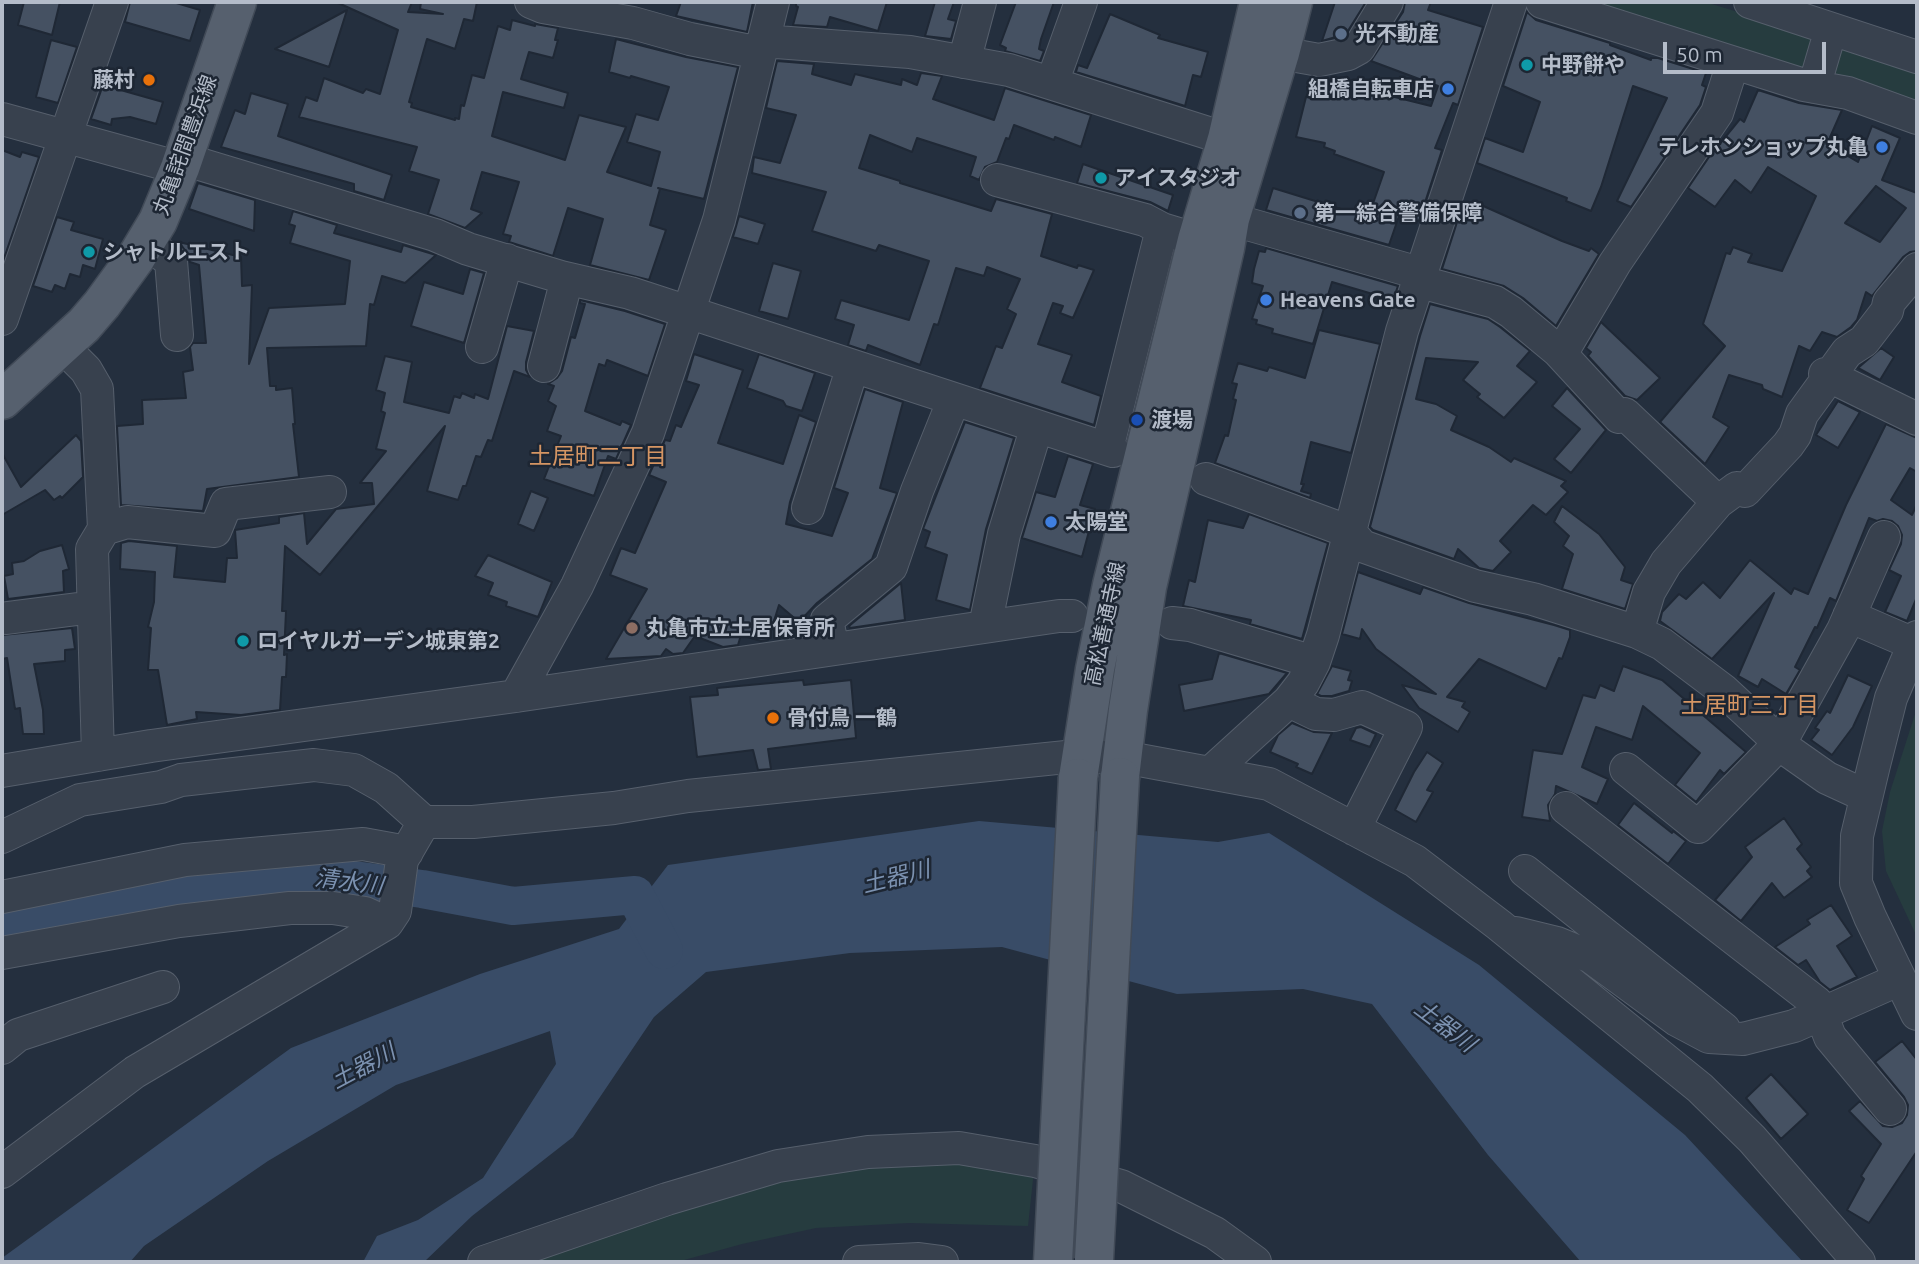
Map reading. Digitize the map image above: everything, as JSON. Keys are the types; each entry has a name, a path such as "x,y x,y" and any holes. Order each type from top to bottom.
{"main road":[{"name":"丸亀詫間豊浜線","path":"2,400 102,304 158,220 181,163 237,2"},
{"name":"高松善通寺線","path":"1054,1262 1080,767 1095,669 1112,585 1204,234 1259,2"},
{"name":"高松善通寺線","path":"1094,1261 1121,767 1147,587 1204,234 1280,54 1293,2"}],"street":[{"path":"2,318 112,2"},
{"path":"531,2 543,7 633,23 690,39 761,47 910,52 1009,70 1227,139"},
{"path":"516,696 578,586 648,433 719,220 773,2"},
{"path":"964,62 980,2"},
{"path":"1052,83 1082,2"},
{"path":"1280,54 1319,60 1348,54 1359,48 1387,2"},
{"path":"1211,772 1289,701 1314,662 1418,277 1511,2"},
{"path":"1542,2 1622,14 1732,63 1814,87 1848,93 1917,118"},
{"path":"1750,2 1917,57"},
{"path":"1814,87 1831,29"},
{"path":"1561,354 1615,263 1717,113 1732,63"},
{"path":"2,119 181,163 435,235 567,279 630,293 1110,450 1204,234"},
{"path":"997,180 1204,234 1418,277 1495,302 1561,354 1619,417 1639,417 1727,495"},
{"path":"145,242 171,261 177,335"},
{"path":"482,347 507,260"},
{"path":"1637,632 1649,592 1647,574 1666,563 1727,495 1745,491 1788,445 1795,435 1802,414 1827,375 1847,352 1864,341 1887,311 1889,302 1917,269"},
{"path":"544,366 567,279"},
{"path":"61,345 86,370 97,389 104,529 92,549 98,755"},
{"path":"808,509 853,366"},
{"path":"1827,375 1917,419"},
{"path":"833,649 827,620 891,567 917,491 954,399"},
{"path":"985,626 1003,534 1037,426"},
{"path":"1206,479 1350,531 1362,546 1475,586 1533,599 1637,632 1662,644 1712,681 1780,743 1827,778 1866,796"},
{"path":"104,529 127,522 215,531 226,504 330,492"},
{"path":"1626,769 1698,827 1780,743 1849,616 1884,537"},
{"path":"7,618 93,607"},
{"path":"2,771 151,746 516,696 985,626 1072,616"},
{"path":"1849,616 1916,640 1891,698 1866,796 1857,836 1856,883 1917,1014"},
{"path":"1172,623 1190,625 1314,662"},
{"path":"1289,701 1316,714 1334,715 1362,707 1406,726 1354,829"},
{"path":"151,746 189,779"},
{"path":"2,837 80,800 161,787 189,779 314,765 354,770 386,788 424,822 473,822 601,810 688,796 1080,767 1211,772 1269,784 1415,860 1499,925 1700,1088 1752,1139 1859,1262"},
{"path":"1566,808 1817,1003 1830,1037 1890,1109"},
{"path":"2,1172 135,1072 391,917 405,856 424,822"},
{"path":"2,897 185,860 363,844 405,856"},
{"path":"1525,871 1736,1039"},
{"path":"2,953 179,921 290,908 333,908 391,917"},
{"path":"1499,925 1591,957 1676,1020 1709,1037 1743,1039 1794,1026 1900,979"},
{"path":"2,1048 19,1035 163,987"},
{"path":"484,1262 667,1199 778,1166 868,1152 959,1148 1035,1161 1121,1186 1215,1233 1255,1262"},
{"path":"859,1262 919,1259 942,1262"}],"green space":[{"path":"1572,2 1705,2 1853,47 1917,69 1917,108"},
{"path":"1917,708 1917,937 1886,871 1882,831 1890,792"},
{"path":"1035,1161 1028,1226 909,1223 816,1228 677,1262 484,1262 778,1166"}],"water":[{"name":"土器川","path":"979,821 1218,842 1269,833 1479,965 1685,1135 1803,1262 1581,1262 1488,1155 1372,1004 1303,989 1177,994 1002,947 850,953 706,972 654,1017 573,1137 472,1216 424,1262 363,1262 377,1236 418,1220 483,1178 556,1064 550,1031 396,1085 268,1161 144,1246 130,1262 2,1262 2,1258 291,1048 480,974 619,929 668,865"}],"building":[{"path":"24,2 60,2 52,35 18,25"},
{"path":"130,2 173,2 200,10 190,41 125,22"},
{"path":"336,2 412,2 408,12 443,14 420,9 421,2 477,2 473,21 464,19 455,49 427,39 409,102 412,103 411,107 455,120 459,119 461,105 464,106 472,75 484,78 498,26 510,30 512,20 558,28 553,58 529,52 521,79 568,93 564,108 503,92 492,136 565,160 579,115 626,127 607,172 651,186 660,152 627,142 636,114 658,120 669,87 609,72 616,39 738,67 704,199 658,188 660,189 650,225 666,230 649,280 590,265 603,219 568,208 553,256 509,242 511,236 503,234 519,182 482,172 471,209 482,213 465,228 428,214 439,180 409,171 417,147 299,117 306,97 317,101 324,78 363,93 366,89 380,94 398,30"},
{"path":"681,2 753,2 747,32 676,16"},
{"path":"796,2 887,2 878,31 830,17 827,27 793,25 798,7"},
{"path":"935,2 954,2 948,19 956,21 951,39 925,36"},
{"path":"1016,2 1054,2 1041,39 1039,49 1044,51 1040,61 1005,51 1006,48 1000,45"},
{"path":"1335,2 1366,2 1346,34 1322,41"},
{"path":"1405,2 1431,2 1428,10 1483,27 1458,105 1453,103 1435,148 1442,150 1419,221 1399,216 1389,245 1266,210 1273,188 1354,213 1369,215 1384,172 1334,154 1335,151 1324,147 1325,143 1296,137 1306,97 1312,98 1318,78 1431,106 1438,86 1371,61 1403,12"},
{"path":"347,10 329,67 275,49"},
{"path":"1527,12 1536,20 1610,43 1651,60 1658,58 1706,73 1702,85 1706,87 1700,105 1631,207 1617,201 1667,98 1633,86 1591,211 1566,201 1567,198 1477,163 1485,138 1523,152 1540,102 1503,86"},
{"path":"1110,14 1160,35 1158,38 1208,52 1201,77 1193,75 1185,106 1076,72 1078,65 1087,68"},
{"path":"51,40 77,47 58,103 36,97"},
{"path":"777,61 814,64 812,74 851,85 855,74 901,85 902,79 917,85 921,73 942,76 933,99 994,120 1005,88 1091,115 1081,147 1014,125 997,162 985,167 979,180 970,176 976,157 917,138 912,152 870,135 859,168 991,211 996,199 1052,214 1041,256 1077,268 1078,265 1094,270 1073,318 1060,313 1063,306 1053,303 1038,344 1072,355 1062,382 1101,396 1094,425 980,388 996,346 1002,348 1016,314 1007,309 1020,279 987,267 984,276 956,268 938,325 934,324 920,365 868,345 866,351 848,345 854,325 835,319 841,300 909,320 929,261 879,245 876,251 812,231 826,192 752,173 754,157 780,163 796,115 766,108"},
{"path":"103,85 163,102 156,124 130,117 112,119 111,125 91,119"},
{"path":"1758,90 1799,103 1842,110 1827,144 1858,162 1872,126 1900,138 1882,180 1917,193 1917,251 1903,257 1872,296 1866,292 1857,320 1851,327 1837,337 1822,332 1810,351 1799,346 1782,397 1763,389 1762,385 1729,375 1713,417 1729,427 1705,464 1660,422 1725,346 1703,324 1726,253 1730,254 1733,247 1752,254 1748,262 1782,271 1816,196 1768,167 1751,193 1735,180 1715,207 1688,188 1740,119 1744,122","holes":["1876,186 1906,208 1880,242 1845,223"]},
{"path":"251,93 288,104 278,136 392,175 384,200 354,191 354,184 221,147 235,110 245,114"},
{"path":"2,150 20,157 22,152 39,157 2,264"},
{"name":"アイスタジオ","path":"1083,164 1173,195 1168,211 1150,202 1077,183"},
{"path":"198,183 255,200 254,231 189,209"},
{"path":"1481,205 1562,241 1589,251 1591,248 1599,254 1556,326 1504,286 1442,269 1459,216 1473,221"},
{"path":"293,211 337,225 334,233 401,252 403,245 436,255 405,283 382,276 374,305 370,304 366,346 267,348 270,386 276,386 276,390 292,388 299,477 207,489 203,511 121,505 117,426 143,424 142,400 186,398 183,372 193,370 190,347 193,343 206,343 199,265 190,262 179,242 241,257 242,286 252,285 249,364 269,308 345,304 350,261 290,243 295,226 289,224"},
{"path":"739,216 765,224 758,244 733,237"},
{"path":"57,217 74,222 71,230 103,239 95,269 83,265 80,277 70,274 65,289 55,285 52,292 33,286"},
{"path":"1266,248 1398,286 1393,300 1332,282 1313,344 1272,333 1273,329 1256,324 1257,320 1252,319 1263,286 1252,283 1254,269 1259,251 1265,252"},
{"path":"773,263 801,271 788,319 759,311"},
{"path":"470,269 484,273 464,343 411,326 424,282 463,294"},
{"path":"580,300 665,324 648,376 607,360 605,366 599,364 585,411 620,425 622,421 631,425 616,459 608,456 594,496 544,479 561,436 547,431 556,406 548,401 554,386 548,384 562,371 571,337 575,338 585,304 580,303"},
{"path":"1430,304 1488,319 1500,327 1530,351 1517,366 1537,382 1504,418 1477,397 1480,394 1463,380 1478,362 1426,358 1416,399 1436,404 1457,416 1451,430 1489,447 1511,462 1514,458 1566,481 1561,486 1568,492 1546,515 1533,505 1500,541 1511,552 1493,571 1479,568 1458,549 1454,559 1370,527"},
{"path":"1601,322 1660,378 1637,400 1625,396 1588,356 1591,352 1586,348"},
{"path":"507,326 534,331 526,362 530,377 514,371 492,441 488,440 481,457 476,456 466,486 463,486 458,500 427,491 445,426 320,575 285,546 282,611 286,611 284,655 287,654 286,677 282,677 280,710 241,715 196,712 197,719 167,725 158,670 148,670 151,628 148,627 154,602 155,572 120,569 121,543 129,541 177,546 174,577 225,582 227,558 237,558 235,530 279,523 279,517 304,513 307,544 336,509 374,504 372,483 360,483 386,451 376,449 385,413 381,411 385,393 376,390 385,356 412,362 404,402 449,413 454,396 460,398 462,393 474,398 475,394 488,399"},
{"path":"1319,330 1380,344 1351,453 1311,442 1301,484 1304,484 1301,491 1311,494 1310,498 1215,463 1225,435 1228,436 1236,400 1233,399 1237,384 1232,383 1238,363 1267,371 1269,367 1305,378"},
{"path":"1881,348 1894,357 1880,380 1858,368"},
{"path":"694,354 743,370 718,443 783,464 799,415 816,422 790,502 786,524 832,536 848,493 834,488 865,389 903,402 880,488 897,493 872,559 817,603 799,622 779,605 768,640 761,641 741,635 738,645 723,647 695,636 683,653 673,654 666,649 661,656 606,659 647,589 610,575 621,548 635,553 666,482 649,475 665,440 670,441 676,425 681,427 699,385 686,381"},
{"path":"759,354 815,373 802,411 747,388"},
{"path":"1567,388 1606,430 1571,473 1554,459 1580,429 1552,406"},
{"path":"1838,401 1860,412 1838,448 1816,435"},
{"path":"965,422 1014,438 986,529 970,610 936,600 947,555 925,547 930,532 923,529"},
{"path":"1886,424 1917,438 1917,472 1910,468 1891,500 1912,515 1917,504 1917,597 1907,621 1885,612 1901,576 1889,570 1901,544 1902,535 1892,521 1869,518 1836,601 1830,598 1795,667 1800,670 1786,694 1762,679 1758,687 1738,676 1774,593 1712,659 1660,621 1662,612 1679,594 1686,599 1703,582 1720,598 1750,560 1791,594 1794,588 1808,594 1846,505"},
{"path":"76,435 81,441 83,477 62,498 60,496 54,500 45,490 2,515 2,453 21,487"},
{"name":"太陽堂","path":"1068,456 1093,464 1080,505 1095,509 1082,557 1022,538 1036,492 1055,497"},
{"path":"531,491 548,498 534,531 518,524"},
{"path":"1562,506 1599,534 1625,567 1621,580 1633,584 1625,609 1562,589 1573,554 1563,546 1569,536 1554,522"},
{"path":"1249,514 1328,543 1302,639 1250,624 1251,620 1183,606 1189,580 1195,582 1208,520 1243,528"},
{"path":"62,545 69,569 63,571 64,592 8,599 4,576 13,574 12,563 24,561 40,551"},
{"path":"488,555 552,582 538,617 506,606 507,602 488,595 493,583 475,576"},
{"path":"1358,572 1420,594 1423,587 1469,603 1570,630 1562,659 1559,658 1546,689 1479,659 1447,697 1465,702 1462,707 1470,712 1458,732 1419,708 1402,685 1436,694 1376,649 1362,629 1360,639 1342,634"},
{"path":"901,583 905,620 850,628 849,626"},
{"path":"72,628 75,649 65,650 65,661 34,664 43,710 44,734 23,734 20,708 15,709 7,658 2,659 2,635"},
{"path":"1219,653 1287,673 1269,694 1184,711 1179,685 1212,679"},
{"path":"1332,666 1351,671 1349,691 1321,696 1317,694"},
{"path":"1623,666 1662,680 1746,752 1724,774 1720,770 1696,802 1675,785 1700,753 1643,706 1632,740 1596,727 1582,767 1608,779 1597,804 1556,786 1555,794 1548,805 1550,821 1522,817 1533,750 1562,754 1583,695 1595,698 1600,685 1614,691"},
{"path":"1848,675 1872,686 1853,727 1832,755 1811,740 1819,730 1815,728 1827,711 1830,713"},
{"name":"骨付鳥 一鶴","path":"803,680 804,685 851,680 856,738 768,749 771,769 758,770 753,750 697,757 690,697 718,695 717,688"},
{"path":"1292,723 1314,732 1332,733 1312,774 1296,767 1298,764 1270,752 1278,735"},
{"path":"1361,727 1376,734 1370,747 1350,740 1356,728"},
{"path":"1427,752 1443,763 1427,790 1433,792 1416,822 1395,810"},
{"path":"1634,803 1686,841 1668,864 1618,825"},
{"path":"1784,818 1802,844 1797,849 1811,867 1807,871 1812,877 1784,898 1772,883 1741,921 1715,900 1752,857 1745,847"},
{"path":"1831,905 1852,936 1837,946 1857,977 1830,990 1820,982 1806,960 1798,965 1775,947 1810,924 1807,920"},
{"path":"1902,1041 1917,1060 1917,1151 1869,1223 1847,1210 1864,1179 1861,1176 1881,1144 1849,1111 1860,1101 1883,1126 1892,1127 1902,1123 1907,1115 1908,1105 1875,1062"},
{"path":"1771,1074 1808,1114 1781,1139 1746,1098"}],"waterway":[{"name":"清水川","path":"2,927 276,877 324,876 422,889 513,906 635,895 664,950"}],"place":[{"name":"光不動産","path":"1341,34"},
{"name":"中野餅や","path":"1527,65"},
{"name":"藤村","path":"149,80"},
{"name":"組橋自転車店","path":"1448,89"},
{"name":"テレホンショップ丸亀","path":"1882,147"},
{"name":"アイスタジオ","path":"1101,178"},
{"name":"第一綜合警備保障","path":"1300,213"},
{"name":"シャトルエスト","path":"89,252"},
{"name":"Heavens Gate","path":"1266,300"},
{"name":"渡場","path":"1137,420"},
{"name":"太陽堂","path":"1051,522"},
{"name":"丸亀市立土居保育所","path":"632,628"},
{"name":"ロイヤルガーデン城東第2","path":"243,641"},
{"name":"骨付鳥 一鶴","path":"773,718"}],"district":[{"name":"土居町二丁目","path":"598,456"},
{"name":"土居町三丁目","path":"1750,705"}]}
